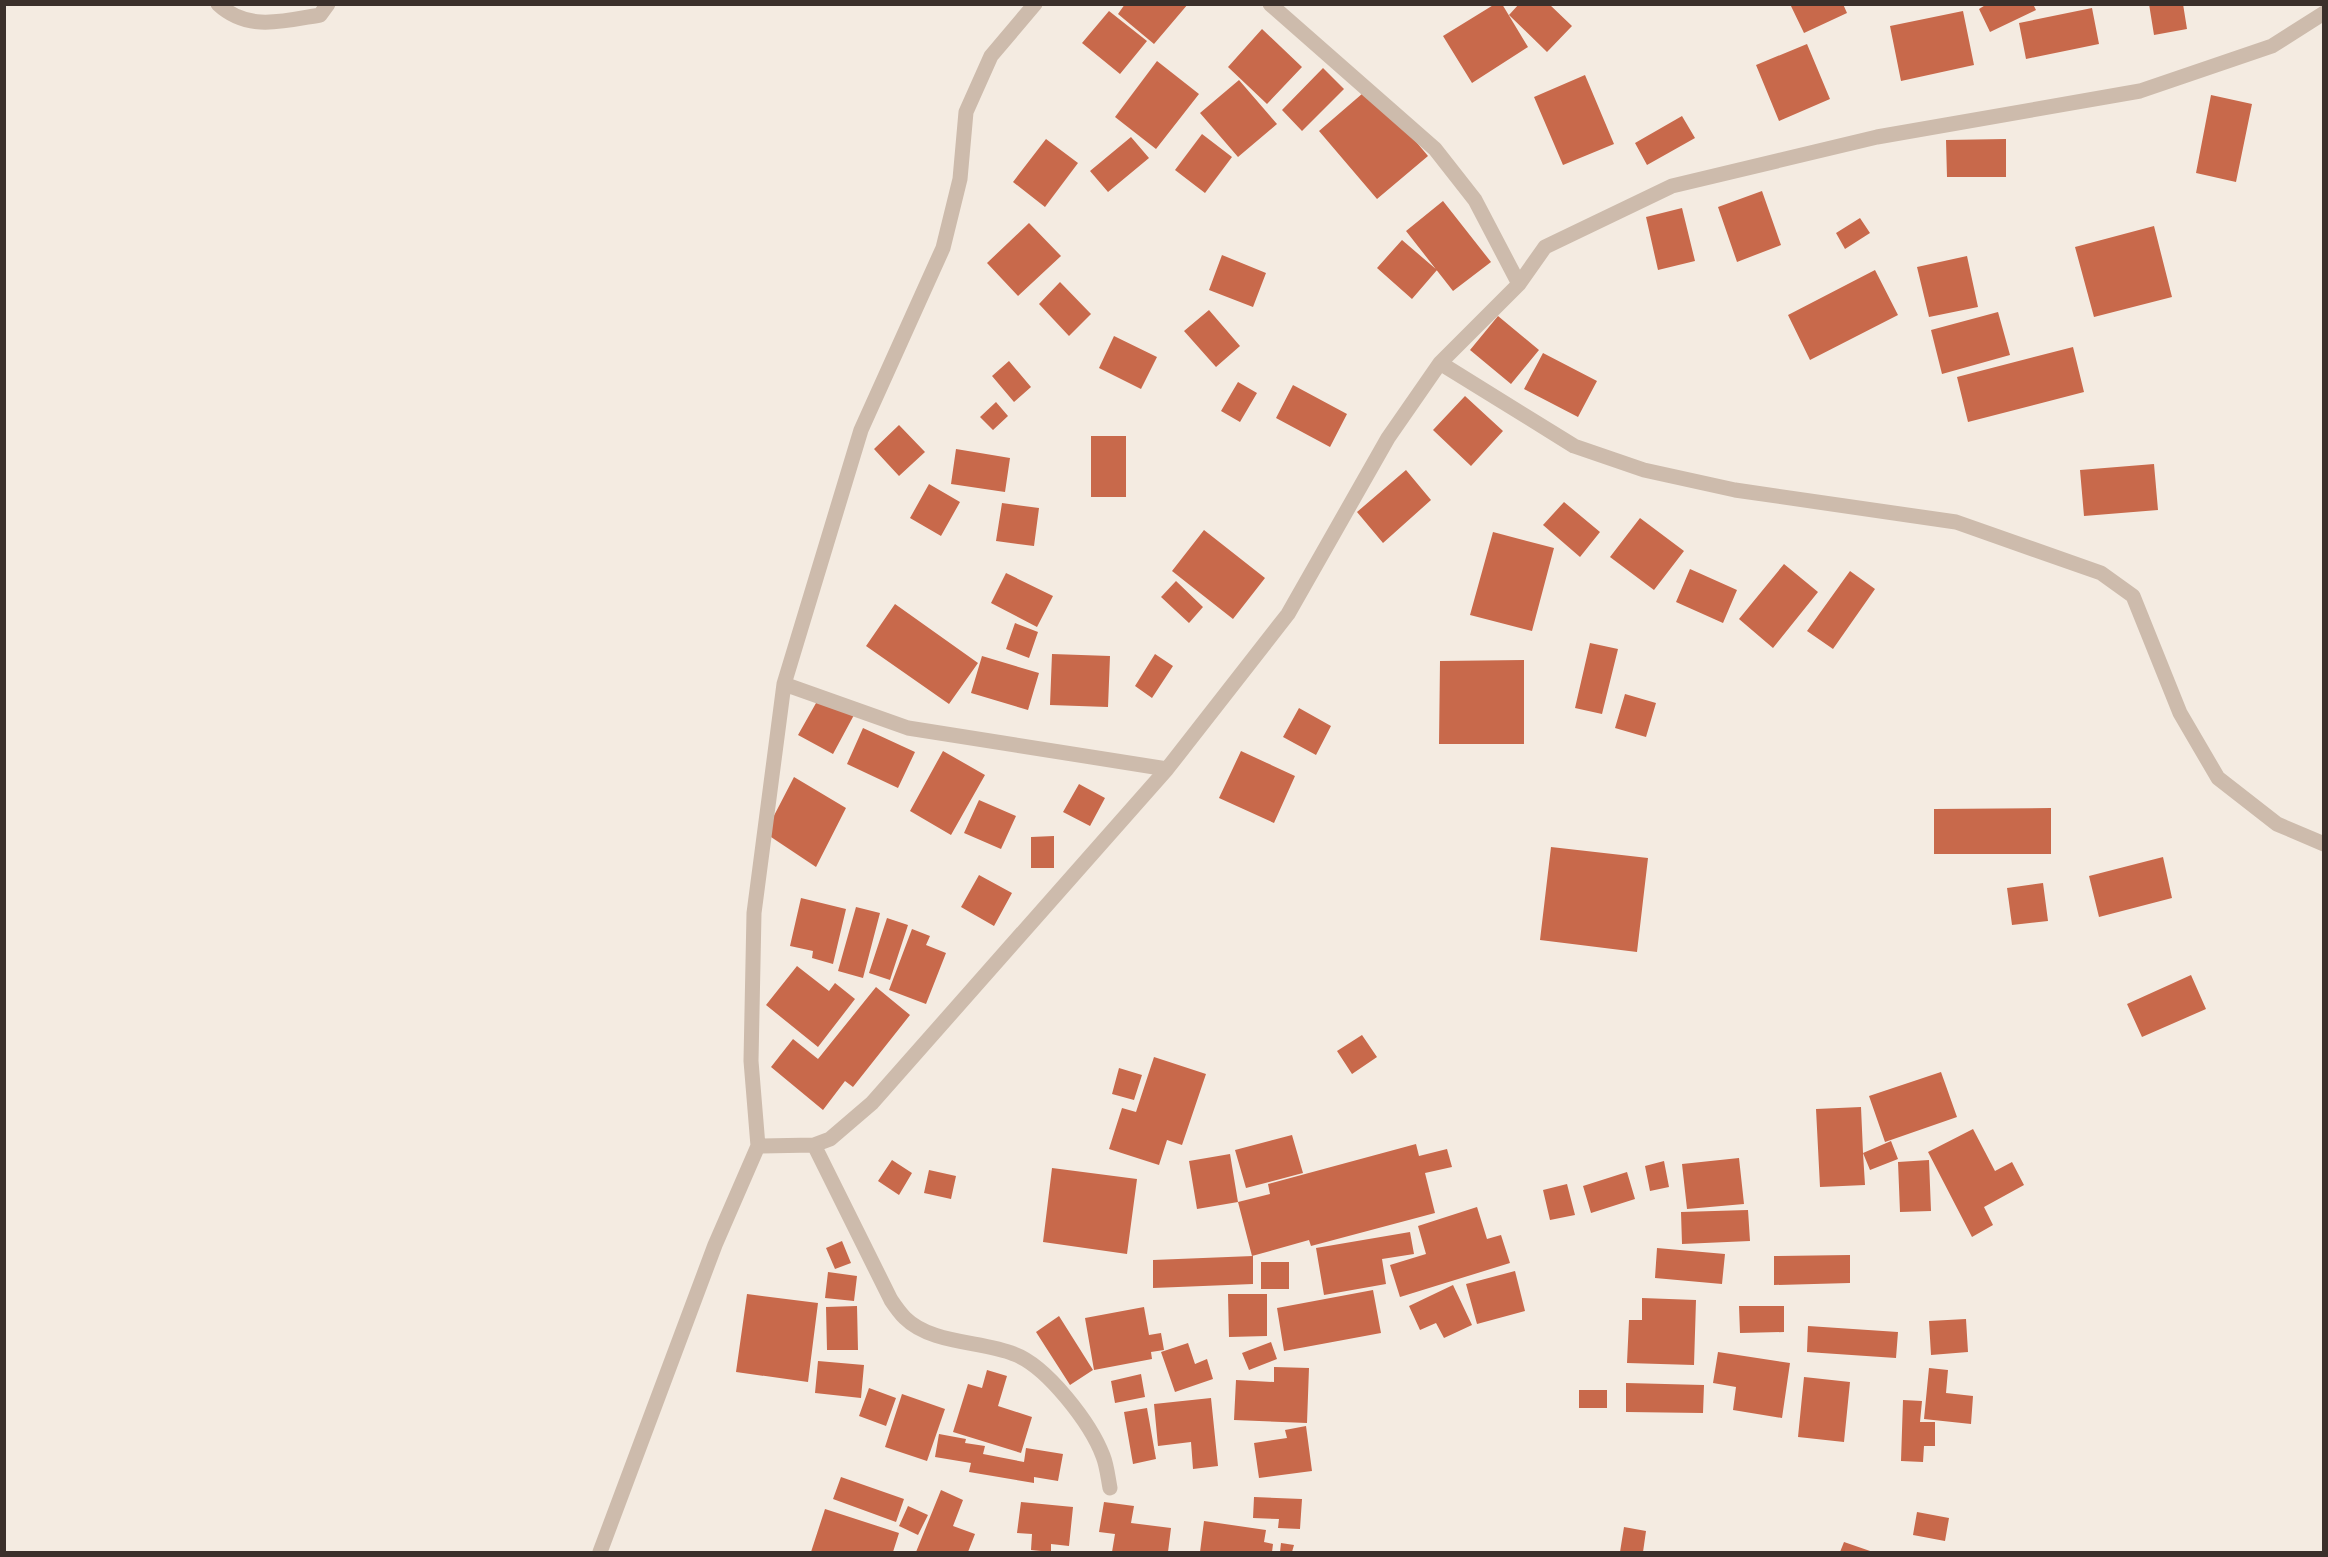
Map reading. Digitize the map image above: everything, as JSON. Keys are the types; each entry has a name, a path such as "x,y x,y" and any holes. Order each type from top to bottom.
{"street":[{"path":"218,4 230,15 253,23 320,15 328,4"},
{"path":"600,1552 715,1245 758,1146 751,1060 754,913 784,684 861,430 943,248 960,179 966,112 991,56 1035,4"},
{"path":"1270,4 1435,149 1475,200 1519,284"},
{"path":"758,1146 814,1145 830,1138 872,1102 1167,769 1288,614 1388,438 1440,363 1519,284 1545,247 1672,186 1877,137 2140,91 2272,46 2324,13"},
{"path":"1440,363 1575,446 1644,470 1735,490 1956,522 2101,573 2133,596 2180,713 2218,778 2277,824 2324,844"},
{"path":"784,684 908,728 1167,769"},
{"path":"814,1145 891,1300 907,1320 927,1331 1015,1354 1041,1371 1066,1397 1091,1431 1104,1457 1110,1488"}],"building":[{"path":"1125,4 1188,4 1154,44 1118,14"},
{"path":"1495,4 1502,4 1528,47 1472,83 1443,36"},
{"path":"1519,4 1549,4 1572,26 1547,52 1509,15"},
{"path":"1790,4 1843,4 1847,13 1804,33"},
{"path":"1987,4 2033,4 2036,10 1990,32 1979,9"},
{"path":"2149,4 2183,4 2187,29 2154,35"},
{"path":"2092,8 2099,44 2026,59 2019,23"},
{"path":"1109,11 1147,41 1120,74 1082,43"},
{"path":"1963,11 1974,65 1901,81 1890,26"},
{"path":"1262,29 1302,67 1267,104 1228,67"},
{"path":"1807,44 1830,99 1779,121 1756,65"},
{"path":"1157,61 1199,94 1156,149 1115,117"},
{"path":"1323,68 1344,89 1302,131 1282,110"},
{"path":"1585,75 1614,144 1563,165 1534,97"},
{"path":"1239,80 1277,124 1238,157 1200,113"},
{"path":"1370,87 1428,156 1377,199 1319,131"},
{"path":"2211,95 2252,104 2236,182 2196,173"},
{"path":"1682,116 1695,138 1647,165 1635,143"},
{"path":"1202,134 1232,157 1205,193 1175,170"},
{"path":"1131,137 1149,158 1108,192 1090,171"},
{"path":"1046,139 1078,163 1045,207 1013,182"},
{"path":"2006,139 2006,177 1947,177 1946,140"},
{"path":"1762,191 1781,245 1737,262 1718,207"},
{"path":"1443,201 1491,262 1453,291 1406,231"},
{"path":"1682,208 1695,261 1658,270 1646,217"},
{"path":"1860,218 1870,233 1845,249 1836,233"},
{"path":"1029,223 1061,256 1018,296 987,263"},
{"path":"2154,226 2172,297 2094,317 2075,247"},
{"path":"1402,240 1437,270 1412,299 1377,268"},
{"path":"1222,255 1266,273 1253,307 1209,290"},
{"path":"1967,256 1978,307 1929,317 1917,267"},
{"path":"1875,270 1898,315 1810,360 1788,315"},
{"path":"1060,282 1091,314 1069,336 1039,304"},
{"path":"1209,310 1240,346 1216,367 1184,331"},
{"path":"1998,312 2010,355 1942,374 1931,330"},
{"path":"1498,316 1539,350 1511,384 1470,350"},
{"path":"1114,336 1157,357 1141,389 1099,368"},
{"path":"2073,347 2084,392 1968,422 1957,377"},
{"path":"1543,353 1597,381 1578,417 1524,389"},
{"path":"1009,361 1031,387 1014,402 992,376"},
{"path":"1238,382 1257,393 1240,422 1221,411"},
{"path":"1293,385 1347,414 1330,447 1276,418"},
{"path":"1465,396 1503,431 1471,466 1433,430"},
{"path":"996,402 1008,416 993,430 980,417"},
{"path":"899,425 925,452 899,476 874,449"},
{"path":"1091,436 1126,436 1126,497 1091,497"},
{"path":"956,449 1010,458 1005,492 951,484"},
{"path":"2154,464 2158,510 2084,516 2080,470"},
{"path":"1406,470 1431,500 1383,543 1357,512"},
{"path":"929,484 960,502 941,536 910,518"},
{"path":"1564,502 1600,532 1580,557 1543,525"},
{"path":"1002,503 1039,508 1034,546 996,541"},
{"path":"1640,518 1684,551 1654,590 1610,557"},
{"path":"1204,530 1265,578 1233,619 1172,571"},
{"path":"1493,532 1554,548 1532,631 1470,615"},
{"path":"1784,564 1818,592 1773,648 1739,619"},
{"path":"1690,569 1737,590 1723,623 1676,602"},
{"path":"1850,571 1875,589 1833,649 1807,631"},
{"path":"1006,573 1053,596 1037,627 991,603"},
{"path":"1176,581 1203,607 1189,623 1161,597"},
{"path":"895,604 978,663 949,704 866,646"},
{"path":"1015,623 1038,632 1029,658 1006,649"},
{"path":"1590,643 1618,649 1602,714 1575,708"},
{"path":"1052,654 1110,656 1108,707 1050,705"},
{"path":"1155,654 1173,666 1152,698 1135,686"},
{"path":"982,656 1039,673 1028,710 971,693"},
{"path":"1524,660 1524,744 1439,744 1440,661"},
{"path":"1625,694 1656,703 1646,737 1615,728"},
{"path":"820,696 854,715 833,754 798,735"},
{"path":"1299,708 1331,726 1316,755 1283,737"},
{"path":"863,728 915,752 898,788 847,764"},
{"path":"943,751 985,775 951,835 910,811"},
{"path":"1241,751 1295,776 1274,823 1219,798"},
{"path":"794,777 846,808 816,867 765,833"},
{"path":"1079,784 1105,798 1090,826 1063,812"},
{"path":"979,800 1016,816 1001,849 964,833"},
{"path":"2051,808 2051,854 1934,854 1934,809"},
{"path":"1054,836 1054,868 1031,868 1031,837"},
{"path":"1551,847 1648,858 1637,952 1540,940"},
{"path":"2163,857 2172,898 2099,917 2089,876"},
{"path":"979,875 1012,893 994,926 961,907"},
{"path":"2043,883 2048,921 2012,925 2007,888"},
{"path":"801,898 846,909 833,964 812,958 813,951 790,946"},
{"path":"856,907 880,913 863,978 838,971"},
{"path":"887,918 908,925 890,980 869,973"},
{"path":"912,929 930,936 926,945 946,953 926,1004 889,990"},
{"path":"797,966 829,991 835,983 855,999 818,1047 766,1005"},
{"path":"2191,975 2206,1009 2142,1037 2127,1004"},
{"path":"876,987 910,1015 853,1087 845,1081 823,1110 771,1067 793,1039 818,1059"},
{"path":"1362,1035 1377,1057 1352,1074 1337,1051"},
{"path":"1154,1057 1206,1074 1182,1145 1167,1140 1159,1165 1109,1149 1122,1108 1136,1112"},
{"path":"1119,1068 1142,1075 1134,1100 1112,1094"},
{"path":"1941,1072 1957,1117 1885,1142 1869,1096"},
{"path":"1861,1107 1865,1185 1820,1187 1816,1109"},
{"path":"1973,1129 1995,1171 2012,1162 2024,1185 1984,1207 1993,1225 1972,1237 1928,1152"},
{"path":"1292,1135 1303,1173 1246,1188 1235,1150"},
{"path":"1891,1141 1898,1159 1870,1170 1863,1153"},
{"path":"1416,1144 1419,1156 1447,1149 1452,1167 1425,1173 1435,1213 1311,1246 1309,1240 1252,1256 1238,1202 1270,1194 1268,1184"},
{"path":"1230,1154 1238,1202 1197,1209 1189,1161"},
{"path":"1739,1158 1744,1204 1687,1209 1682,1164"},
{"path":"892,1160 912,1173 899,1195 878,1181"},
{"path":"1929,1160 1931,1211 1900,1212 1898,1162"},
{"path":"1664,1161 1669,1187 1650,1191 1645,1166"},
{"path":"1052,1168 1137,1179 1127,1254 1043,1242"},
{"path":"929,1170 956,1176 951,1199 924,1193"},
{"path":"1627,1172 1635,1199 1591,1213 1583,1186"},
{"path":"1567,1184 1575,1215 1550,1220 1543,1190"},
{"path":"1477,1207 1487,1239 1501,1235 1510,1263 1400,1297 1390,1265 1426,1254 1418,1226"},
{"path":"1748,1210 1750,1241 1682,1244 1681,1212"},
{"path":"1410,1232 1414,1254 1382,1259 1386,1284 1324,1295 1316,1248"},
{"path":"842,1241 851,1263 835,1269 826,1248"},
{"path":"1657,1248 1725,1254 1722,1284 1655,1278"},
{"path":"1850,1255 1850,1283 1774,1285 1774,1256"},
{"path":"1253,1256 1253,1284 1153,1288 1153,1260"},
{"path":"1261,1262 1289,1262 1289,1289 1261,1289"},
{"path":"1515,1271 1525,1311 1477,1324 1466,1284"},
{"path":"828,1272 857,1276 854,1301 825,1298"},
{"path":"1453,1285 1472,1325 1444,1338 1436,1323 1420,1330 1409,1306"},
{"path":"1373,1290 1381,1333 1284,1351 1277,1308"},
{"path":"747,1294 818,1303 808,1382 736,1372"},
{"path":"1228,1294 1267,1294 1267,1336 1229,1337"},
{"path":"1642,1298 1696,1300 1694,1365 1627,1363 1629,1320 1642,1320"},
{"path":"857,1306 858,1350 827,1350 826,1307"},
{"path":"1739,1306 1784,1306 1784,1332 1740,1333"},
{"path":"1144,1307 1149,1335 1161,1333 1164,1350 1151,1352 1152,1359 1094,1370 1085,1318"},
{"path":"1059,1316 1093,1370 1070,1385 1036,1332"},
{"path":"1966,1319 1968,1352 1931,1355 1929,1321"},
{"path":"1808,1326 1898,1332 1896,1358 1807,1352"},
{"path":"1271,1342 1277,1359 1249,1370 1242,1353"},
{"path":"1188,1343 1195,1364 1207,1359 1213,1379 1175,1392 1161,1352"},
{"path":"1718,1352 1790,1363 1782,1418 1733,1410 1736,1387 1713,1383"},
{"path":"818,1361 864,1365 861,1398 815,1393"},
{"path":"1274,1367 1309,1368 1307,1423 1234,1420 1236,1380 1274,1382"},
{"path":"1929,1368 1948,1370 1946,1393 1973,1396 1971,1424 1924,1419"},
{"path":"987,1370 1007,1376 998,1406 1032,1417 1021,1453 953,1432 968,1384 982,1388"},
{"path":"1141,1374 1145,1397 1115,1403 1111,1381"},
{"path":"1804,1377 1850,1382 1844,1442 1798,1437"},
{"path":"1626,1383 1704,1385 1703,1413 1626,1412"},
{"path":"869,1388 896,1398 886,1426 859,1416"},
{"path":"1579,1390 1607,1390 1607,1408 1579,1408"},
{"path":"902,1394 945,1409 927,1461 885,1447"},
{"path":"1211,1398 1218,1466 1193,1469 1191,1442 1158,1446 1154,1404"},
{"path":"1903,1400 1922,1401 1920,1422 1935,1422 1935,1446 1924,1446 1923,1462 1901,1461"},
{"path":"1147,1408 1156,1459 1133,1464 1124,1412"},
{"path":"1306,1426 1312,1471 1259,1478 1254,1443 1287,1438 1285,1430"},
{"path":"939,1434 966,1439 965,1443 985,1446 983,1454 1024,1462 1026,1448 1063,1454 1058,1481 1034,1477 1034,1483 969,1472 971,1463 935,1457"},
{"path":"841,1477 904,1499 896,1522 833,1499"},
{"path":"941,1490 963,1500 953,1526 975,1534 968,1552 916,1552"},
{"path":"1254,1497 1302,1499 1300,1529 1278,1528 1279,1519 1253,1518"},
{"path":"1021,1502 1073,1507 1069,1546 1051,1544 1051,1552 1031,1550 1032,1534 1017,1533"},
{"path":"1104,1502 1134,1506 1131,1523 1171,1528 1168,1552 1112,1552 1115,1534 1099,1532"},
{"path":"908,1506 928,1515 918,1535 899,1526"},
{"path":"825,1509 899,1533 893,1552 811,1552"},
{"path":"1917,1512 1949,1518 1945,1541 1913,1535"},
{"path":"1204,1521 1266,1530 1264,1542 1273,1544 1272,1552 1200,1552"},
{"path":"1624,1527 1646,1531 1643,1552 1620,1552"},
{"path":"1844,1542 1873,1552 1840,1552"},
{"path":"1281,1543 1294,1545 1292,1552 1280,1552"}]}
